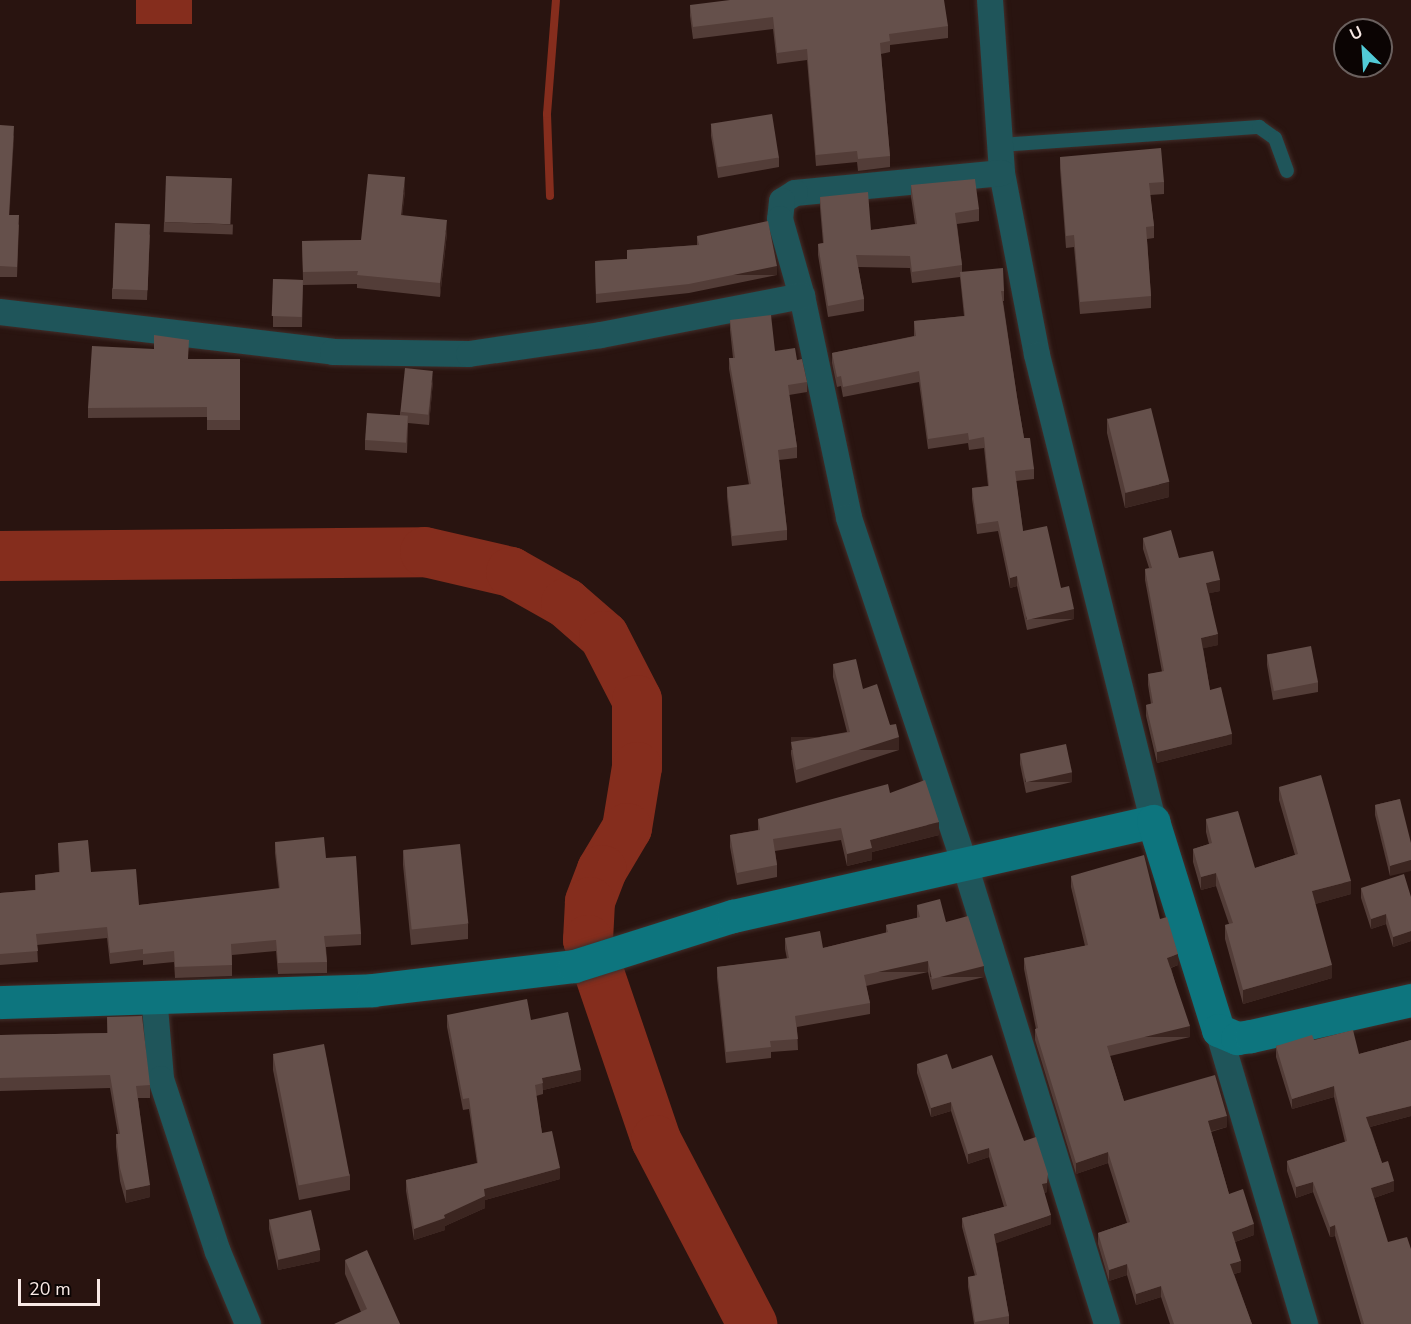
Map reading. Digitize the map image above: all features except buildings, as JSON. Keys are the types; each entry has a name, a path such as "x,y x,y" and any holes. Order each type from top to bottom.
{"street":[{"path":"990,0 1002,173 1037,355 1153,821 1305,1324"},
{"path":"1002,173 787,195 782,201 780,219 802,296 849,518 964,862 1107,1324"},
{"path":"0,312 333,352 470,354 601,335 802,296"},
{"path":"0,1002 154,995 373,990 574,966 629,946 733,916 1153,821"},
{"path":"154,995 161,1079 218,1252 248,1324"},
{"path":"1218,1030 1237,1038 1251,1036 1411,1000"}],"lane":[{"path":"1000,145 1258,127 1275,138 1287,171"}],"shaded area":[{"path":"136,0 192,0 192,24 136,24"}],"waterway":[{"path":"550,196 547,114 556,0"},
{"path":"0,556 425,552 511,572 566,603 604,636 637,700 637,767 627,828 602,870 590,902 588,940 656,1140 752,1324"}]}
